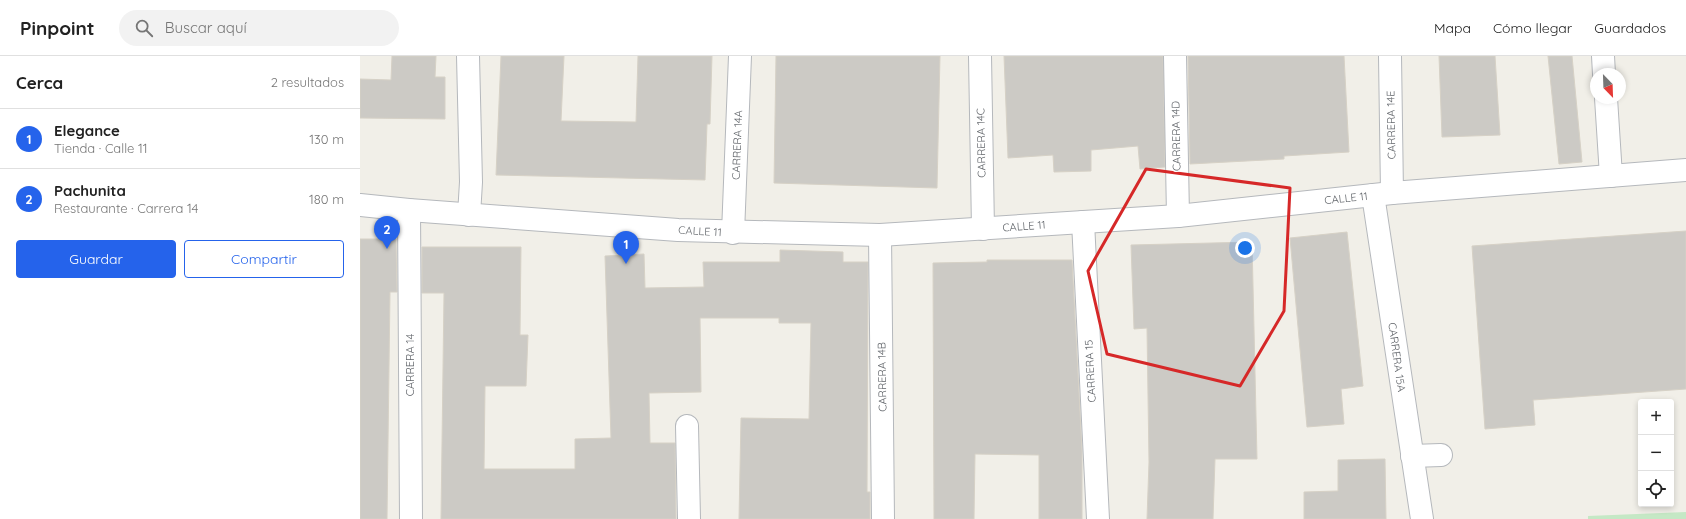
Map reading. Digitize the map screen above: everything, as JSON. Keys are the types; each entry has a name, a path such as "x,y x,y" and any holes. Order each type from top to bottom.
{"street":[{"path":"468,56 472,182 469,214"},
{"name":"CARRERA 14A","path":"734,233 740,56"},
{"name":"CARRERA 14C","path":"980,56 983,229"},
{"name":"CARRERA 14D","path":"1175,56 1178,216"},
{"name":"CARRERA 14E","path":"1383,194 1390,56"},
{"path":"1603,56 1604,68"},
{"path":"1606,104 1611,176"},
{"name":"CALLE 11","path":"360,205 409,210 734,233 880,235 1178,216 1383,194 1686,170"},
{"name":"CARRERA 15A","path":"1383,194 1412,456 1422,519"},
{"name":"CARRERA 14","path":"409,210 411,519"},
{"name":"CARRERA 15","path":"1083,222 1098,519"},
{"name":"CARRERA 14B","path":"880,235 883,519"},
{"path":"687,426 689,519"},
{"path":"1412,456 1441,455"}],"highlighted area":[{"path":"1146,169 1290,188 1284,311 1240,386 1107,354 1088,271"}],"green space":[{"path":"1686,512 1686,519 1588,519 1588,516"}],"building":[{"path":"392,56 436,56 435,77 445,77 445,119 360,118 360,79 391,80"},
{"path":"501,56 564,56 561,121 636,122 638,56 712,56 710,124 707,124 705,180 496,175"},
{"path":"776,56 940,56 937,188 774,183"},
{"path":"1004,56 1163,56 1165,167 1140,169 1138,146 1091,150 1091,171 1054,172 1053,155 1008,158"},
{"path":"1188,56 1344,56 1349,152 1284,156 1284,159 1190,164"},
{"path":"1439,56 1495,56 1500,135 1442,137"},
{"path":"1548,56 1572,56 1582,162 1559,164"},
{"path":"1686,231 1686,389 1533,400 1535,425 1485,429 1472,246"},
{"path":"1347,232 1363,386 1341,389 1344,424 1307,427 1290,238"},
{"path":"360,239 396,239 397,292 390,292 387,519 360,519"},
{"path":"1252,242 1257,459 1215,459 1213,519 1147,519 1149,462 1147,328 1134,329 1131,245"},
{"path":"422,247 521,247 520,335 528,335 526,386 485,386 484,469 575,469 575,439 611,438 605,256 644,254 645,288 704,287 703,262 780,262 780,250 843,252 843,262 868,262 867,492 870,492 870,519 739,519 741,418 809,419 811,323 779,323 779,318 700,318 701,392 649,393 650,443 675,443 676,519 441,519 444,293 422,293"},
{"path":"987,260 1072,260 1082,451 1082,519 1039,519 1039,455 975,454 974,519 934,519 933,263 987,262"},
{"path":"1385,459 1386,519 1304,519 1304,492 1338,491 1338,460"}],"place":[{"name":"Pachunita","path":"387,249"},
{"name":"Elegance","path":"626,264"}]}
